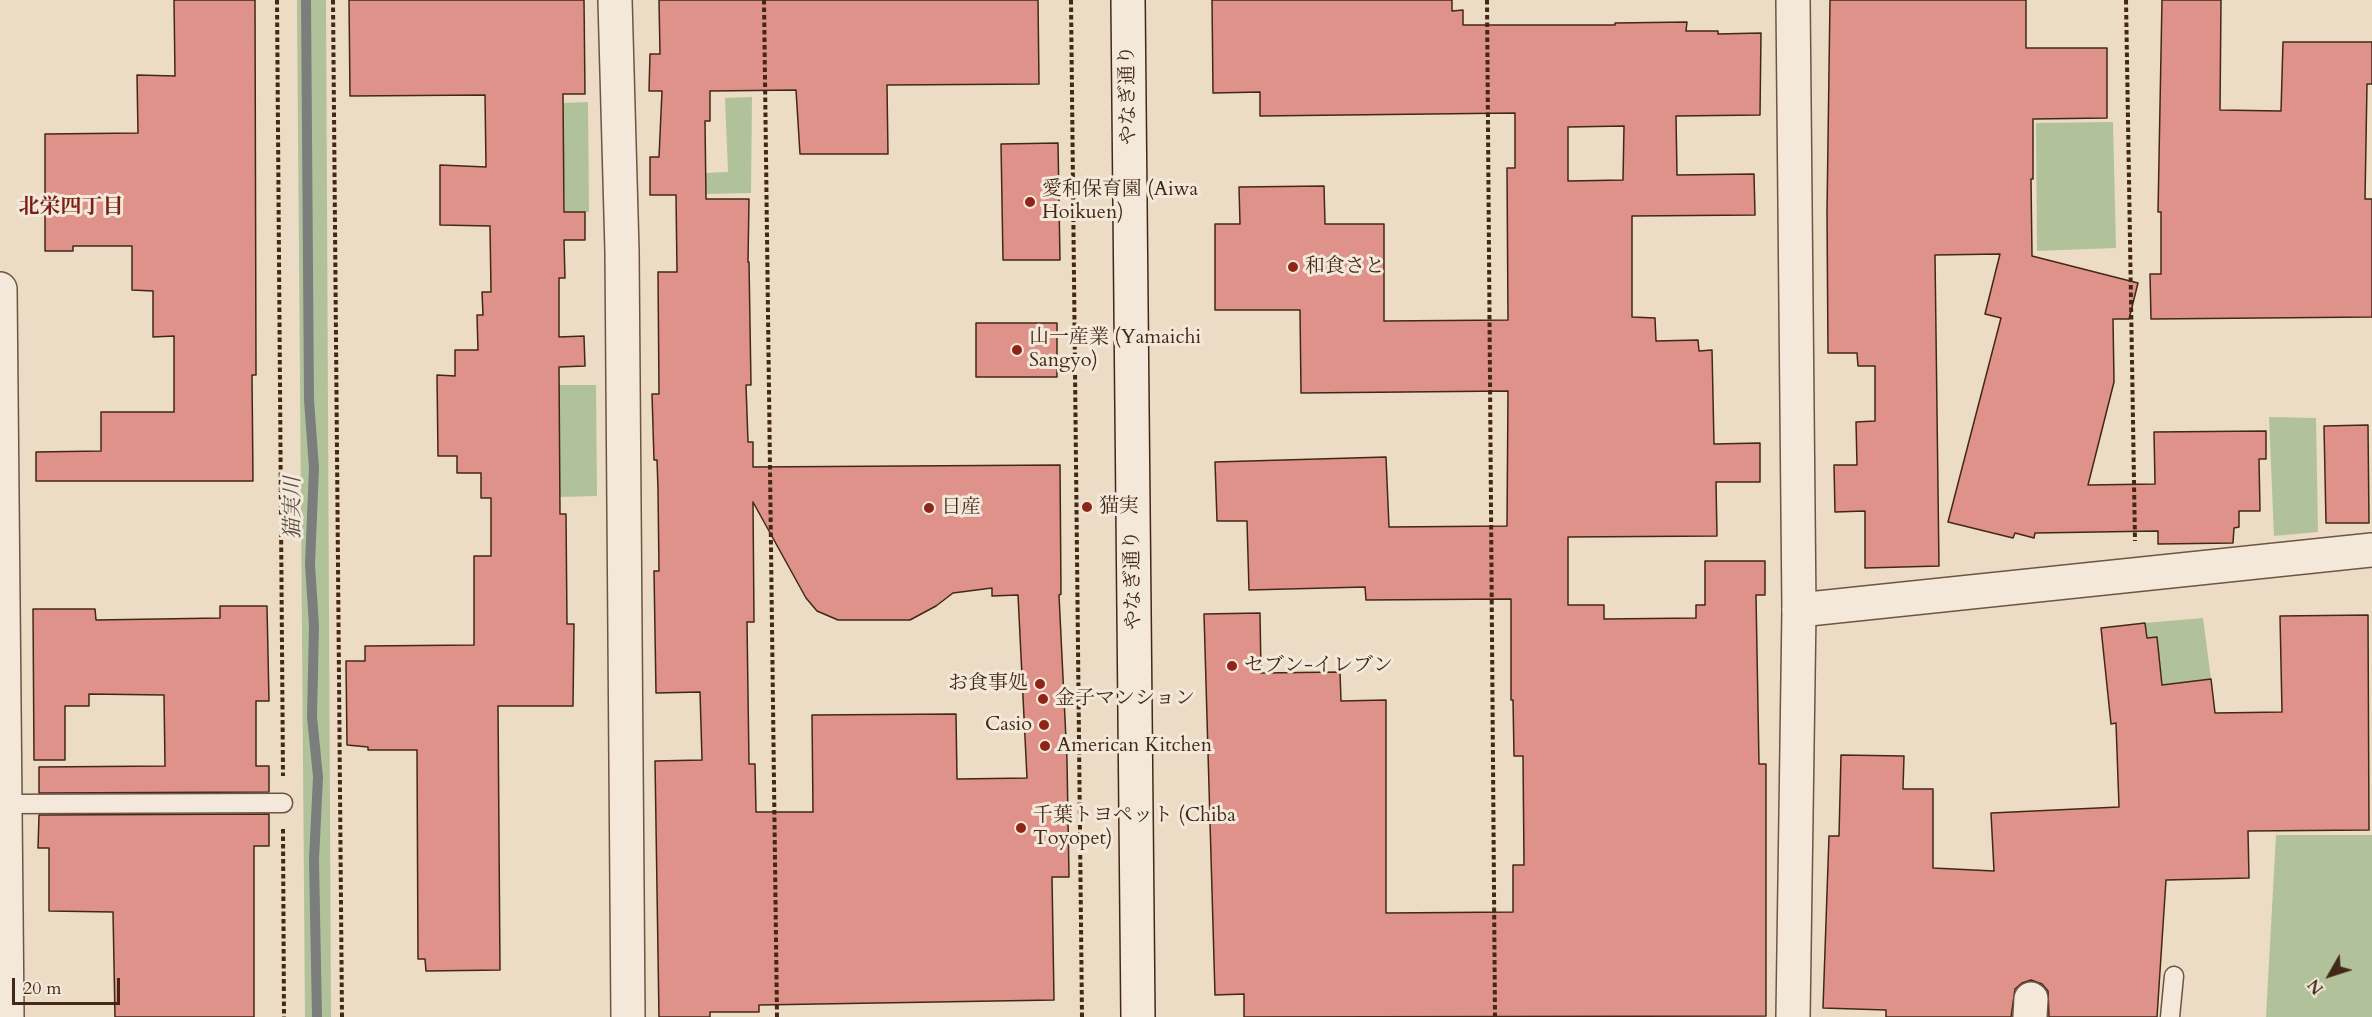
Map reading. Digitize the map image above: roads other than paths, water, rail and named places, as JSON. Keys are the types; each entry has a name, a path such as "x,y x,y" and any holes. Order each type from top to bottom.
{"street":[{"path":"615,0 622,263 628,1017"},
{"name":"やなぎ通り","path":"1128,0 1138,1017"},
{"path":"1793,0 1799,610 1793,1017"},
{"path":"0,289 7,1017"},
{"path":"1799,610 2372,550"}],"lane":[{"path":"5,804 283,803"},
{"path":"2170,1017 2174,975"}],"waterway":[{"name":"猫実川","path":"306,0 309,400 314,468 310,564 314,626 312,717 318,777 314,860 317,1017"}],"place":[{"name":"愛和保育園 (Aiwa Hoikuen)","path":"1030,202"},
{"name":"和食さと","path":"1293,267"},
{"name":"山一産業 (Yamaichi Sangyo)","path":"1017,350"},
{"name":"猫実","path":"1087,507"},
{"name":"日産","path":"929,508"},
{"name":"セブン-イレブン","path":"1232,666"},
{"name":"お食事処","path":"1040,684"},
{"name":"金子マンション","path":"1043,699"},
{"name":"Casio","path":"1044,725"},
{"name":"American Kitchen","path":"1045,746"},
{"name":"千葉トヨペット (Chiba Toyopet)","path":"1021,828"}],"district":[{"name":"北栄四丁目","path":"71,208"}]}
